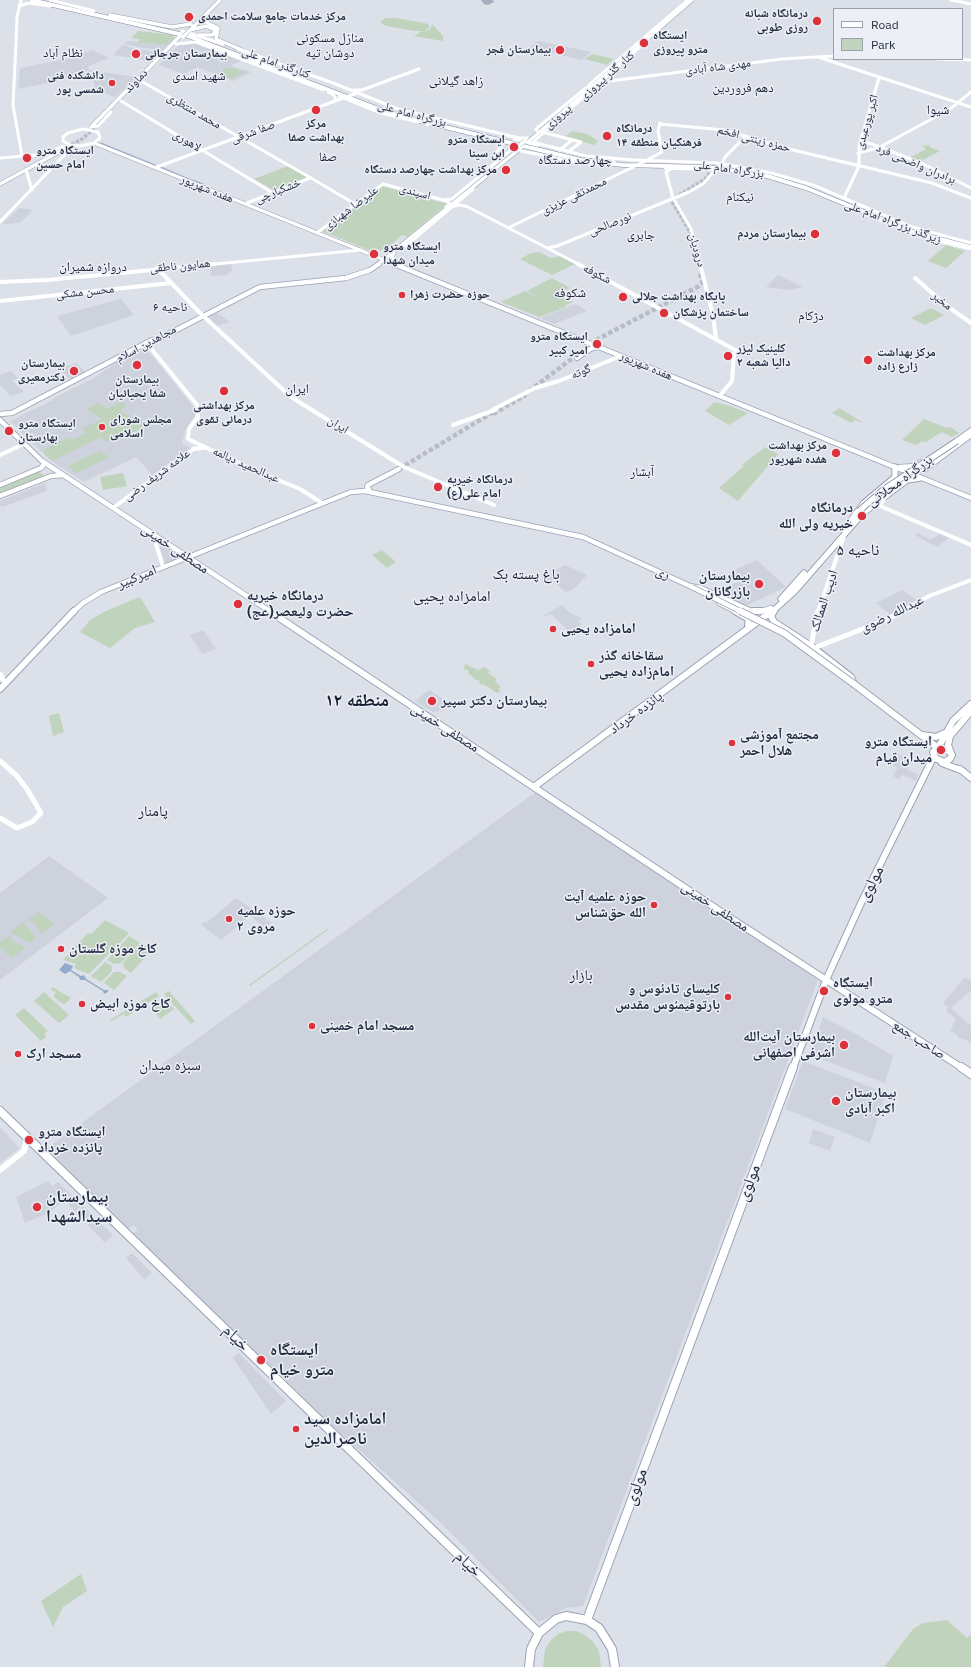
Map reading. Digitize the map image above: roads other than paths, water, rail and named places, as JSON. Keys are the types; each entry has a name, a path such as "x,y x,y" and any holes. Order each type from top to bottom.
{"highway":[{"name":"بزرگراه امام علی","path":"43,0 184,36 344,98 391,113 568,155 597,159 726,168 800,182 933,237 971,245"},
{"name":"بزرگراه امام علی","path":"32,1 187,30 356,93 397,112 522,144 530,149 610,164 726,168 791,183 839,201"},
{"name":"زیرگذر بزرگراه امام علی","path":"839,201 918,233 971,245"},
{"name":"بزرگراه محلاتی","path":"797,585 852,519 883,494 958,442 971,431"},
{"name":"بزرگراه محلاتی","path":"958,442 971,435"},
{"path":"895,477 897,467"},
{"path":"852,519 864,503 895,477 908,477 907,480"},
{"path":"861,512 866,512 887,493 907,480 920,478"},
{"name":"بزرگراه محلاتی","path":"773,609 797,585 861,512"}],"main road":[{"path":"50,0 92,13 171,33 176,36 176,40"},
{"path":"216,0 192,24 184,36 381,113 500,143 502,148 495,155 496,164 452,199 445,201"},
{"path":"187,30 203,18 220,0"},
{"path":"652,32 688,0"},
{"name":"پیروزی","path":"590,87 595,80 636,50 665,24 688,0"},
{"path":"665,24 693,0"},
{"path":"951,0 971,4"},
{"path":"32,1 49,6"},
{"path":"22,156 14,113 15,57 18,13 21,2 92,13"},
{"path":"110,15 172,27 192,24"},
{"path":"203,18 204,21 218,28 216,39 242,50"},
{"name":"پیروزی","path":"445,201 455,200 515,153 522,144 547,127 652,32 665,24"},
{"path":"187,30 206,26 215,30 214,34 211,35 198,35"},
{"name":"کنارگذر امام علی","path":"187,30 292,68 394,108 455,123"},
{"name":"دماوند","path":"94,127 106,112 176,40 184,36"},
{"name":"دماوند","path":"94,127 111,112 184,36"},
{"path":"176,44 194,42 344,98"},
{"path":"804,53 806,55 804,57"},
{"path":"249,61 256,62 261,60 261,58 251,54"},
{"name":"کنار گذر پیروزی","path":"547,127 601,82 629,56"},
{"path":"813,56 971,107"},
{"name":"مهدی شاه آبادی","path":"601,82 777,60 781,58 833,56"},
{"path":"356,93 419,69"},
{"name":"پیروزی","path":"385,260 467,193 496,164 590,87 599,77"},
{"name":"اکبر پورعبدی","path":"858,168 858,153 861,140 879,78"},
{"name":"محمد منتظری","path":"141,81 355,204"},
{"path":"328,92 344,98"},
{"path":"858,153 880,147 958,103 971,92"},
{"name":"صفا شرقی","path":"157,167 356,93"},
{"name":"لاهوری","path":"121,101 274,192"},
{"path":"428,124 424,122 424,120 433,118"},
{"path":"455,123 519,138 522,144"},
{"path":"455,123 508,137 522,144 582,163 610,164 614,162 610,159"},
{"name":"حمزه زینتی افخم","path":"662,152 658,131 660,123 719,129 858,168 932,183 971,198"},
{"path":"0,182 62,146 72,147 95,143 101,136 94,127 65,135 63,140 64,142 72,147"},
{"path":"547,127 533,142 586,156"},
{"path":"448,129 586,156 610,159 722,164 799,187 915,234 971,245"},
{"path":"542,132 581,142 568,152"},
{"path":"672,198 689,192 705,183 725,159 747,137"},
{"path":"560,150 572,140"},
{"name":"برادران واضحی فرد","path":"861,140 931,168 971,188"},
{"name":"هفده شهریور","path":"95,143 897,467 971,495"},
{"path":"402,246 408,244 514,155 522,144"},
{"path":"0,222 72,147"},
{"path":"0,158 46,155 64,148 26,170 0,182"},
{"path":"530,149 550,156 594,164"},
{"name":"محمدتقی عزیزی","path":"508,228 662,152"},
{"path":"646,161 708,163 726,168"},
{"path":"638,167 640,163"},
{"path":"605,164 624,167 652,168 726,168"},
{"path":"624,167 626,169 625,171"},
{"path":"652,168 742,170 794,179 928,232 965,244"},
{"name":"درودیان","path":"672,168 666,172 672,198 691,229 713,315 716,339"},
{"path":"844,198 858,168"},
{"path":"26,170 32,190"},
{"name":"خشکبارچی","path":"246,204 311,178"},
{"name":"اسپندی","path":"383,184 445,201"},
{"name":"علیرضا شهبازی","path":"319,233 383,184"},
{"name":"نورصالحی","path":"548,248 557,246 672,198"},
{"name":"پیروزی","path":"420,231 450,204 445,201"},
{"path":"449,207 454,205"},
{"name":"شکوفه","path":"454,205 466,206 548,248 716,339 736,352 730,383 719,394"},
{"path":"904,226 928,232"},
{"path":"940,236 971,245"},
{"name":"همایون ناطقی","path":"0,282 47,280 338,250 361,250"},
{"path":"374,256 383,256 394,253"},
{"name":"هفده شهریور","path":"394,253 392,257 396,263 601,348 719,394"},
{"path":"374,256 378,262 376,266 396,264"},
{"name":"مجاهدین اسلام","path":"12,413 202,315 263,286 346,278 369,270 385,260"},
{"name":"ایران","path":"157,268 202,315 280,389 292,398 404,467 494,504"},
{"name":"مخبر","path":"915,278 947,306 971,323"},
{"name":"محسن مشکی","path":"0,301 171,282"},
{"name":"مجاهدین اسلام","path":"149,345 202,315"},
{"path":"135,350 149,345"},
{"name":"علامه شریف رضی","path":"113,508 194,449 195,444 188,438 187,433 198,417 197,405 149,345"},
{"path":"577,358 592,348 601,348"},
{"name":"گوته","path":"453,425 502,406 540,388 622,356"},
{"path":"0,414 4,415 12,413"},
{"path":"12,413 6,421 14,434"},
{"name":"مصطفی خمینی","path":"0,420 43,462 826,980"},
{"path":"897,467 916,466 971,431"},
{"path":"916,466 917,470 924,470 971,435"},
{"name":"عبدالحمید دیالمه","path":"192,441 200,446 300,490 322,503"},
{"path":"0,455 24,444"},
{"name":"عبدالحمید دیالمه","path":"194,449 200,446"},
{"path":"0,485 36,470 43,462"},
{"name":"هفده شهریور","path":"897,467 920,478 971,498"},
{"path":"370,491 370,486 400,469"},
{"path":"36,470 43,471 45,478"},
{"path":"0,496 54,475 64,475"},
{"name":"ری","path":"348,493 370,491 540,526 583,537 691,586 784,633 815,654 938,748 943,748 950,756"},
{"name":"امیرکبیر","path":"0,689 80,606 101,592 348,493"},
{"path":"887,493 886,499 880,506 971,545"},
{"name":"ادیب الممالک","path":"810,655 812,653 817,614 842,545 844,533"},
{"path":"153,534 164,567"},
{"name":"عبدالله رضوی","path":"812,647 888,619 929,596 971,580"},
{"path":"691,586 701,588 755,612 773,609"},
{"path":"719,603 747,617 749,619 750,626 768,626 810,655"},
{"path":"773,609 771,616 774,622"},
{"name":"پانزده خرداد","path":"534,786 547,775 667,689 773,609"},
{"path":"768,626 765,624 767,621 774,622 812,647 851,677 854,684"},
{"path":"0,674 5,683"},
{"path":"971,704 952,720 948,735 950,756 971,778"},
{"path":"921,735 936,737 948,735 971,711"},
{"name":"مولوی","path":"587,1620 826,980 862,901 934,756 934,750 938,748 948,735"},
{"path":"934,756 941,761 950,756"},
{"path":"0,761 16,775 27,789 41,813 32,822 17,828 0,818"},
{"path":"929,765 940,763 963,771"},
{"name":"صاحب جمع","path":"826,980 971,1074"},
{"name":"خیام","path":"0,1111 539,1633"},
{"path":"0,1170 17,1158 26,1149 27,1138"},
{"path":"529,1667 531,1649 539,1633 556,1619 566,1616 587,1620 599,1628 605,1635 612,1649 615,1667"}],"water":[{"path":"65,963 73,966 71,970 81,976 84,975 86,979 104,990 108,990 108,992 104,994 103,991 85,980 80,980 79,977 70,971 65,974 59,970"}],"waterway":[{"path":"101,143 155,165"},
{"path":"161,167 191,180"},
{"path":"193,180 203,184"}],"tunnel":[{"path":"67,147 82,139 96,127"},
{"path":"584,158 614,160"},
{"path":"694,245 690,232 671,200 705,179 715,166 714,164 707,163"},
{"path":"529,391 598,339 699,286 702,283 700,272"},
{"path":"493,414 526,395"},
{"path":"399,469 495,411"}],"place":[{"name":"مرکز خدمات جامع سلامت احمدی","path":"189,17"},
{"name":"درمانگاه شبانه روزی طوبی","path":"817,21"},
{"name":"ایستگاه مترو پیروزی","path":"644,43"},
{"name":"بیمارستان فجر","path":"560,50"},
{"name":"بیمارستان جرجانی","path":"136,54"},
{"name":"دانشکده فنی شمسی پور","path":"112,83"},
{"name":"مرکز بهداشت صفا","path":"316,110"},
{"name":"درمانگاه فرهنگیان منطقه ۱۴","path":"607,136"},
{"name":"ایستگاه مترو ابن سینا","path":"514,147"},
{"name":"ایستگاه مترو امام حسین","path":"27,158"},
{"name":"مرکز بهداشت چهارصد دستگاه","path":"506,170"},
{"name":"بیمارستان مردم","path":"815,234"},
{"name":"ایستگاه مترو میدان شهدا","path":"374,254"},
{"name":"حوزه حضرت زهرا","path":"402,295"},
{"name":"پایگاه بهداشت جلالی","path":"623,297"},
{"name":"ساختمان پزشکان","path":"664,313"},
{"name":"ایستگاه مترو امیر کبیر","path":"597,344"},
{"name":"کلینیک لیزر دالیا شعبه ۲","path":"728,356"},
{"name":"مرکز بهداشت زارع زاده","path":"868,360"},
{"name":"بیمارستان شفا یحیائیان","path":"137,365"},
{"name":"بیمارستان دکترمعیری","path":"74,371"},
{"name":"مرکز بهداشتی درمانی تقوی","path":"224,391"},
{"name":"مجلس شورای اسلامی","path":"102,427"},
{"name":"ایستگاه مترو بهارستان","path":"9,431"},
{"name":"مرکز بهداشت هفده شهریور","path":"836,453"},
{"name":"درمانگاه خیریه امام علی(ع)","path":"438,487"},
{"name":"درمانگاه خیریه ولی الله","path":"862,516"},
{"name":"بیمارستان بازرگانان","path":"759,584"},
{"name":"درمانگاه خیریه حضرت ولیعصر(عج)","path":"238,604"},
{"name":"امامزاده یحیی","path":"553,629"},
{"name":"سقاخانه گذر امام‌زاده یحیی","path":"591,664"},
{"name":"بیمارستان دکتر سپیر","path":"432,701"},
{"name":"مجتمع آموزشی هلال احمر","path":"732,743"},
{"name":"ایستگاه مترو میدان قیام","path":"941,750"},
{"name":"حوزه علمیه آیت الله حق‌شناس","path":"654,905"},
{"name":"حوزه علمیه مروی ۲","path":"229,919"},
{"name":"کاخ موزه گلستان","path":"61,949"},
{"name":"ایستگاه مترو مولوی","path":"824,991"},
{"name":"کلیسای تادئوس و بارتوقیمئوس مقدس","path":"728,997"},
{"name":"کاخ موزه ابیض","path":"82,1004"},
{"name":"مسجد امام خمینی","path":"312,1026"},
{"name":"بیمارستان آیت‌الله اشرفی اصفهانی","path":"844,1045"},
{"name":"مسجد ارک","path":"18,1054"},
{"name":"بیمارستان اکبر آبادی","path":"836,1101"},
{"name":"ایستگاه مترو پانزده خرداد","path":"29,1140"},
{"name":"بیمارستان سیدالشهدا","path":"37,1207"},
{"name":"ایستگاه مترو خیام","path":"261,1360"},
{"name":"امامزاده سید ناصرالدین","path":"296,1429"}],"district":[{"name":"منازل مسکونی دوشان تپه","path":"330,46"},
{"name":"نظام آباد","path":"63,53"},
{"name":"شهید اسدی","path":"199,76"},
{"name":"زاهد گیلانی","path":"456,81"},
{"name":"دهم فروردین","path":"743,88"},
{"name":"شیوا","path":"938,110"},
{"name":"صفا","path":"328,157"},
{"name":"چهارصد دستگاه","path":"575,160"},
{"name":"نیکنام","path":"740,197"},
{"name":"جابری","path":"641,235"},
{"name":"دروازه شمیران","path":"93,267"},
{"name":"شکوفه","path":"570,293"},
{"name":"ناحیه ۶","path":"170,307"},
{"name":"دژکام","path":"811,316"},
{"name":"ایران","path":"297,389"},
{"name":"آبشار","path":"642,472"},
{"name":"ناحیه ۵","path":"858,550"},
{"name":"باغ پسته بک","path":"526,575"},
{"name":"امامزاده یحیی","path":"452,597"},
{"name":"منطقه ۱۲","path":"357,701"},
{"name":"پامنار","path":"153,812"},
{"name":"بازار","path":"581,976"},
{"name":"سبزه میدان","path":"170,1066"}]}
